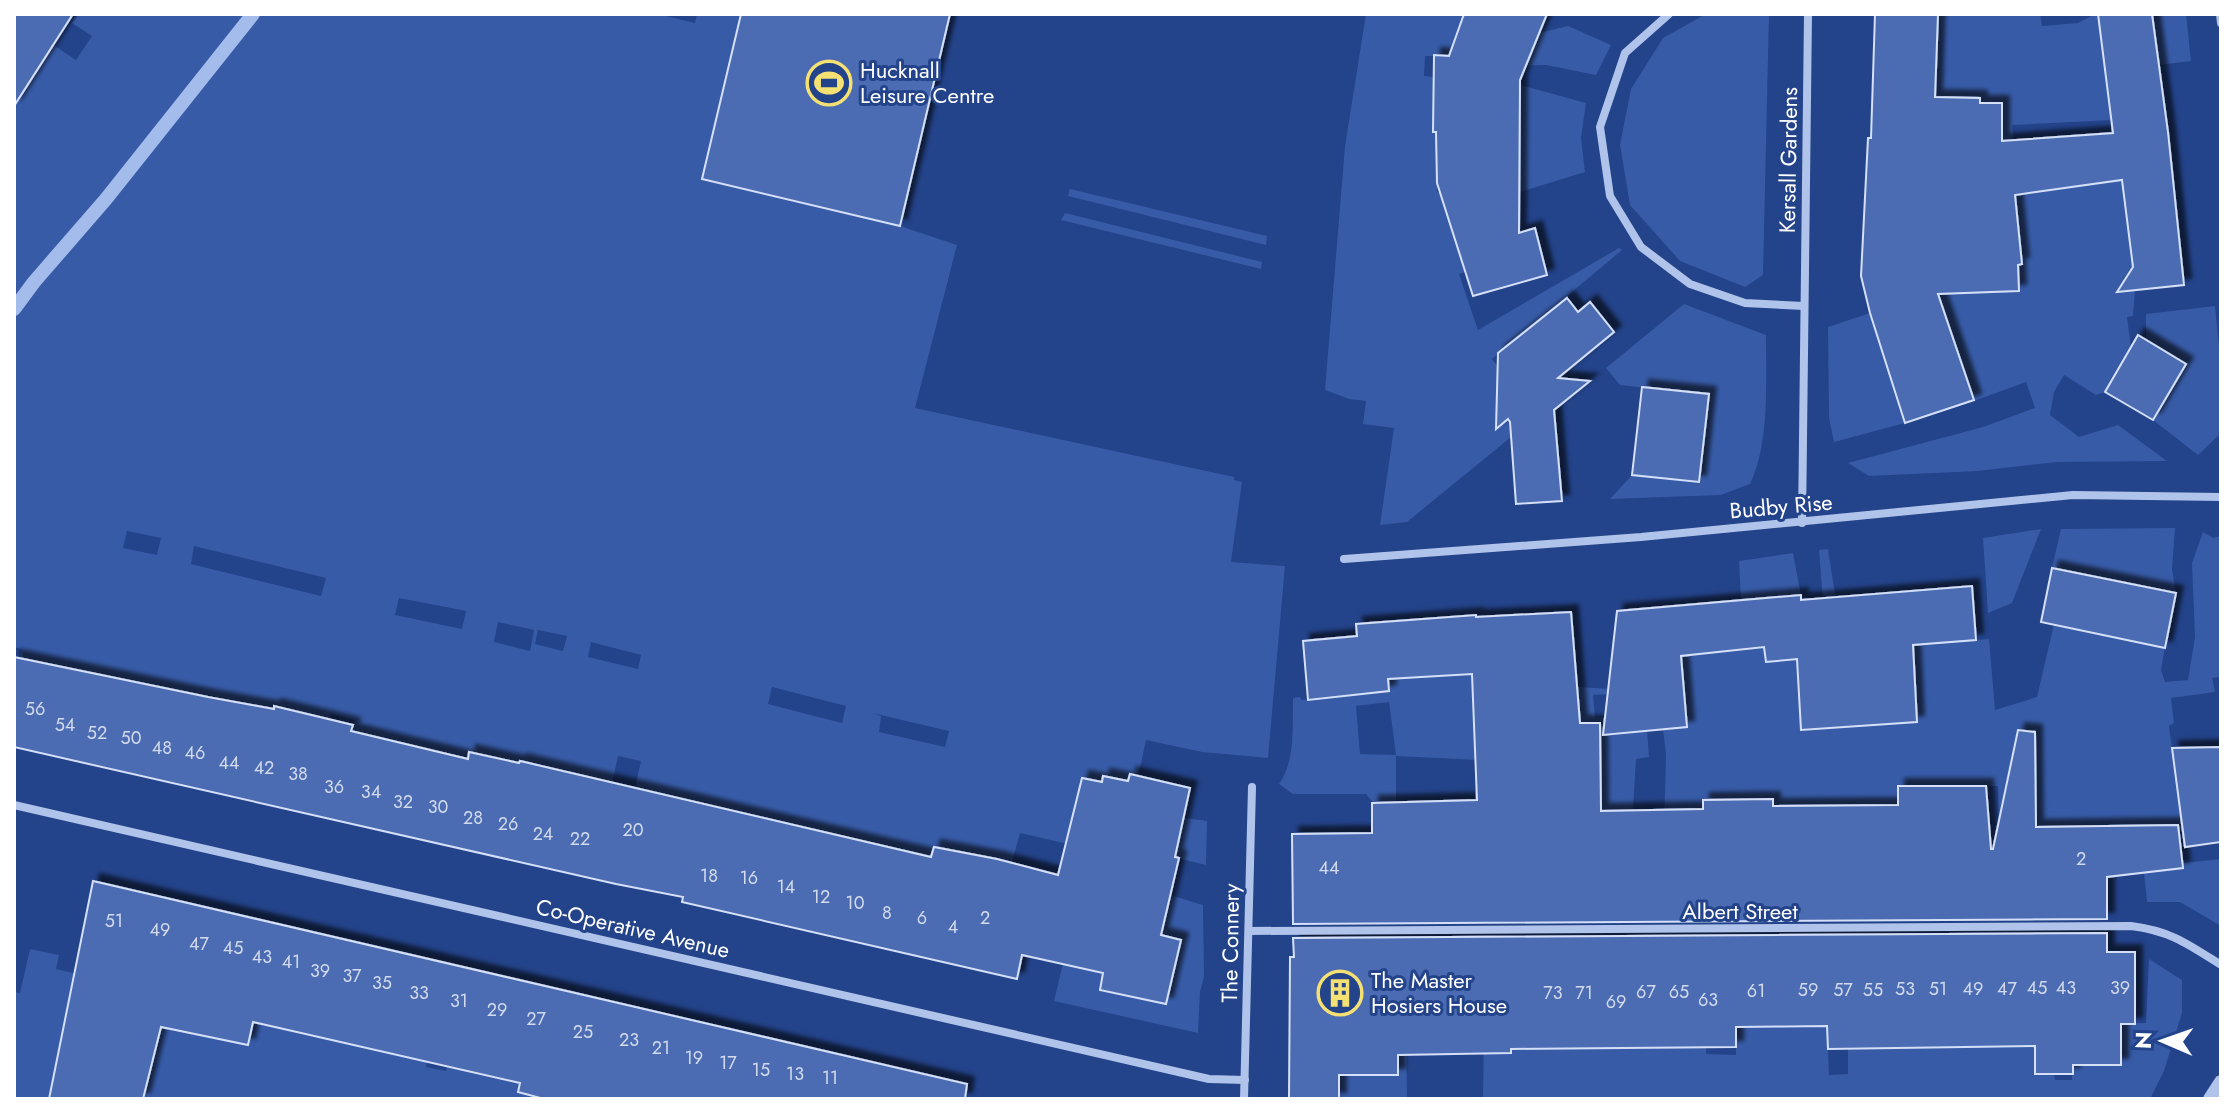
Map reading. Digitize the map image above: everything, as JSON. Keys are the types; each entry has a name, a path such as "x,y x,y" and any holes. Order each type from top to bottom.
{"street":[{"path":"1669,14 1625,53 1600,127 1610,196 1641,247 1690,284 1745,303 1804,306"},
{"name":"Kersall Gardens","path":"1802,523 1808,14"},
{"path":"2220,14 2221,23"},
{"name":"Budby Rise","path":"1344,559 1802,523 2073,495 2221,497"},
{"name":"The Connery","path":"1244,1099 1252,787"},
{"name":"Co-Operative Avenue","path":"14,805 1194,1076 1245,1080"},
{"name":"Albert Street","path":"1249,931 2131,926 2157,929 2182,939 2221,965"},
{"path":"2210,1099 2221,1082"}],"shaded area":[{"path":"78,14 658,14 695,23 697,14 741,14 702,178 900,226 957,245 915,408 1234,477 1234,480 1242,482 1231,562 1285,566 1268,758 1202,752 1146,740 1139,773 1130,774 1128,781 1104,776 1102,782 1082,778 1074,809 1106,815 1207,821 1206,865 1114,843 1111,854 1020,833 1012,862 1058,873 1056,883 1170,895 1203,905 1204,977 1198,1033 1054,1001 1066,951 1012,863 997,859 988,897 975,856 934,847 925,885 630,811 641,761 618,756 610,793 538,778 540,766 521,761 512,793 492,757 470,752 467,761 346,755 354,720 331,714 324,742 307,738 312,714 275,706 267,737 244,703 208,695 202,723 180,692 141,683 135,707 15,680 22,649 14,647 14,106 44,59 14,39 14,19 76,60 92,36 72,23","holes":["127,531 161,538 157,555 123,548","194,546 326,578 321,596 191,564","399,598 466,611 462,629 395,615","498,622 534,630 530,651 494,642","538,630 567,636 563,651 535,644","591,642 641,655 638,669 588,657","772,687 846,706 842,723 768,704","872,713 949,731 945,747 879,732 881,716","1126,927 1181,940 1165,1004 1101,990 1103,973 1071,966 1079,932"]},
{"path":"1366,14 1464,14 1459,28 1530,55 1539,33 1568,26 1611,45 1596,75 1546,65 1509,66 1459,56 1425,56 1424,76 1434,77 1433,132 1456,133 1437,162 1437,192 1483,193 1486,266 1459,274 1478,330 1619,248 1622,250 1492,359 1511,383 1516,433 1407,522 1380,525 1394,428 1363,424 1366,401 1349,399 1325,390 1345,146"},
{"path":"1706,14 1769,14 1763,275 1745,287 1680,261 1630,205 1620,145 1631,89 1663,38"},
{"path":"1928,14 2040,14 2042,26 2078,23 2101,14 2122,87 2107,89 2111,120 2012,125 2017,163 2120,165 2124,203 2137,202 2131,249 2135,290 2133,316 2127,317 2131,348 2105,392 2096,395 2064,375 2054,392 2050,415 2079,437 2118,425 2167,461 2057,462 1978,471 1869,476 1848,463 1983,427 2035,408 2026,382 1974,401 1964,370 1953,373 1919,288 1992,128 2005,125 1935,124"},
{"path":"2152,14 2186,14 2191,61 2159,65"},
{"path":"1520,85 1586,103 1581,138 1585,172 1520,192"},
{"path":"1070,189 1267,236 1266,245 1068,196"},
{"path":"1065,213 1262,262 1261,269 1061,220"},
{"path":"1684,304 1766,335 1764,431 1750,484 1721,495 1610,499 1632,475 1699,482 1709,395 1620,385 1606,368"},
{"path":"2215,306 2221,367 2220,434 2198,455 2153,420 2186,364 2146,340 2146,314"},
{"path":"1870,313 1905,423 1834,442 1829,418 1828,327"},
{"path":"2175,528 2172,569 2176,593 2052,568 2061,529"},
{"path":"2041,529 2012,603 1988,613 1983,538"},
{"path":"2203,532 2213,538 2221,536 2221,677 2212,678 2215,692 2171,698 2174,723 2169,726 2185,847 2142,851 2036,827 2035,750 1999,828 1998,786 1960,787 1918,829 1773,830 1773,799 1756,800 1664,831 1666,755 1663,729 1687,727 1684,688 1661,689 1680,621 1684,654 1764,647 1766,662 1804,659 1828,665 1819,550 1828,549 1835,594 1847,596 1851,651 1914,661 1913,645 1989,639 1995,710 2037,697 2054,624 2165,647 2161,670 2165,682 2188,680 2195,637 2192,563","holes":["1798,678 1829,728 1801,730"]},
{"path":"1793,553 1801,595 1741,600 1739,561"},
{"path":"1475,673 1475,748 1562,686 1610,689 1614,694 1593,695 1595,718 1621,717 1647,730 1649,757 1636,759 1633,810 1601,811 1600,761 1396,756 1396,801 1372,801 1366,794 1293,794 1279,784 1291,754 1293,698 1355,695 1353,681","holes":["1389,702 1396,755 1360,754 1356,706"]},
{"path":"2221,859 2221,926 2180,902 2147,902 2144,873 2183,868 2183,863"},
{"path":"30,949 59,955 56,969 77,974 228,1041 247,1045 260,990 276,994 269,1026 313,1037 321,1004 364,1047 399,1055 407,1024 434,1030 426,1067 446,1071 454,1035 463,1070 485,1075 492,1044 526,1052 518,1092 536,1099 143,1099 164,1018 61,1099 14,1099 14,992 20,993"},
{"path":"2149,959 2182,980 2182,1013 2164,1071 2150,1099 1483,1099 1484,1029 1495,1053 1511,1052 1511,1029 1706,1045 1706,1054 1736,1055 1736,1027 1827,1026 1829,1075 1848,1074 1848,1026 1888,1026 1888,1048 1913,1048 2035,1024 2035,1074 2054,1074 2055,1080 2072,1080 2072,1024 2146,1023"},
{"path":"1339,1030 1406,1030 1407,1099 1339,1099"}],"building":[{"path":"14,14 73,14 14,106"},
{"name":"Hucknall Leisure Centre","path":"741,14 950,14 900,226 702,179"},
{"path":"1464,14 1547,14 1520,80 1519,233 1535,228 1547,275 1473,296 1437,183 1436,132 1433,132 1434,55 1449,56"},
{"path":"1875,14 1938,14 1935,97 1980,98 1980,103 2002,103 2002,141 2113,133 2098,14 2152,14 2184,285 2117,292 2133,267 2122,180 2015,195 2022,264 2018,265 2019,291 1938,294 1974,400 1905,423 1861,276 1868,138 1871,138"},
{"path":"1567,298 1578,312 1590,302 1614,332 1558,378 1590,381 1554,410 1562,501 1516,504 1510,422 1508,419 1496,429 1498,353"},
{"path":"2138,335 2186,364 2153,420 2105,392"},
{"path":"1642,387 1709,394 1699,482 1632,475"},
{"path":"2052,568 2176,593 2165,648 2041,622"},
{"path":"1972,586 1976,640 1913,645 1917,722 1801,730 1797,659 1766,662 1764,647 1681,656 1687,727 1603,735 1617,611 1801,595 1801,600"},
{"path":"1571,612 1580,723 1600,723 1601,811 1703,809 1703,800 1773,799 1773,806 1898,805 1898,786 1986,786 1993,849 2018,730 2035,732 2036,827 2178,825 2183,868 2107,877 2107,919 1293,924 1292,834 1372,833 1372,803 1477,800 1472,674 1388,679 1389,691 1308,700 1303,641 1357,636 1356,624"},
{"path":"14,657 208,697 274,709 274,706 353,725 351,731 468,759 469,752 520,761 931,857 934,847 1058,875 1082,778 1102,782 1103,776 1128,781 1130,774 1190,788 1175,857 1179,858 1161,935 1181,940 1166,1004 1100,990 1103,973 1022,955 1017,979 682,902 683,897 14,747"},
{"path":"2221,747 2221,842 2185,847 2172,748"},
{"path":"93,881 967,1084 965,1099 544,1099 518,1092 520,1083 253,1022 248,1045 161,1027 143,1099 49,1099"},
{"path":"2107,933 2107,952 2135,952 2135,1024 2121,1024 2121,1065 2073,1065 2073,1074 2035,1074 2035,1046 1828,1049 1827,1026 1736,1027 1736,1047 1511,1049 1511,1053 1398,1055 1398,1075 1339,1075 1339,1099 1289,1099 1290,957 1294,957 1293,938"}],"waterway":[{"path":"14,309 253,14"}],"place":[{"name":"Hucknall Leisure Centre","path":"829,83"},
{"name":"The Master Hosiers House","path":"1340,993"}]}
